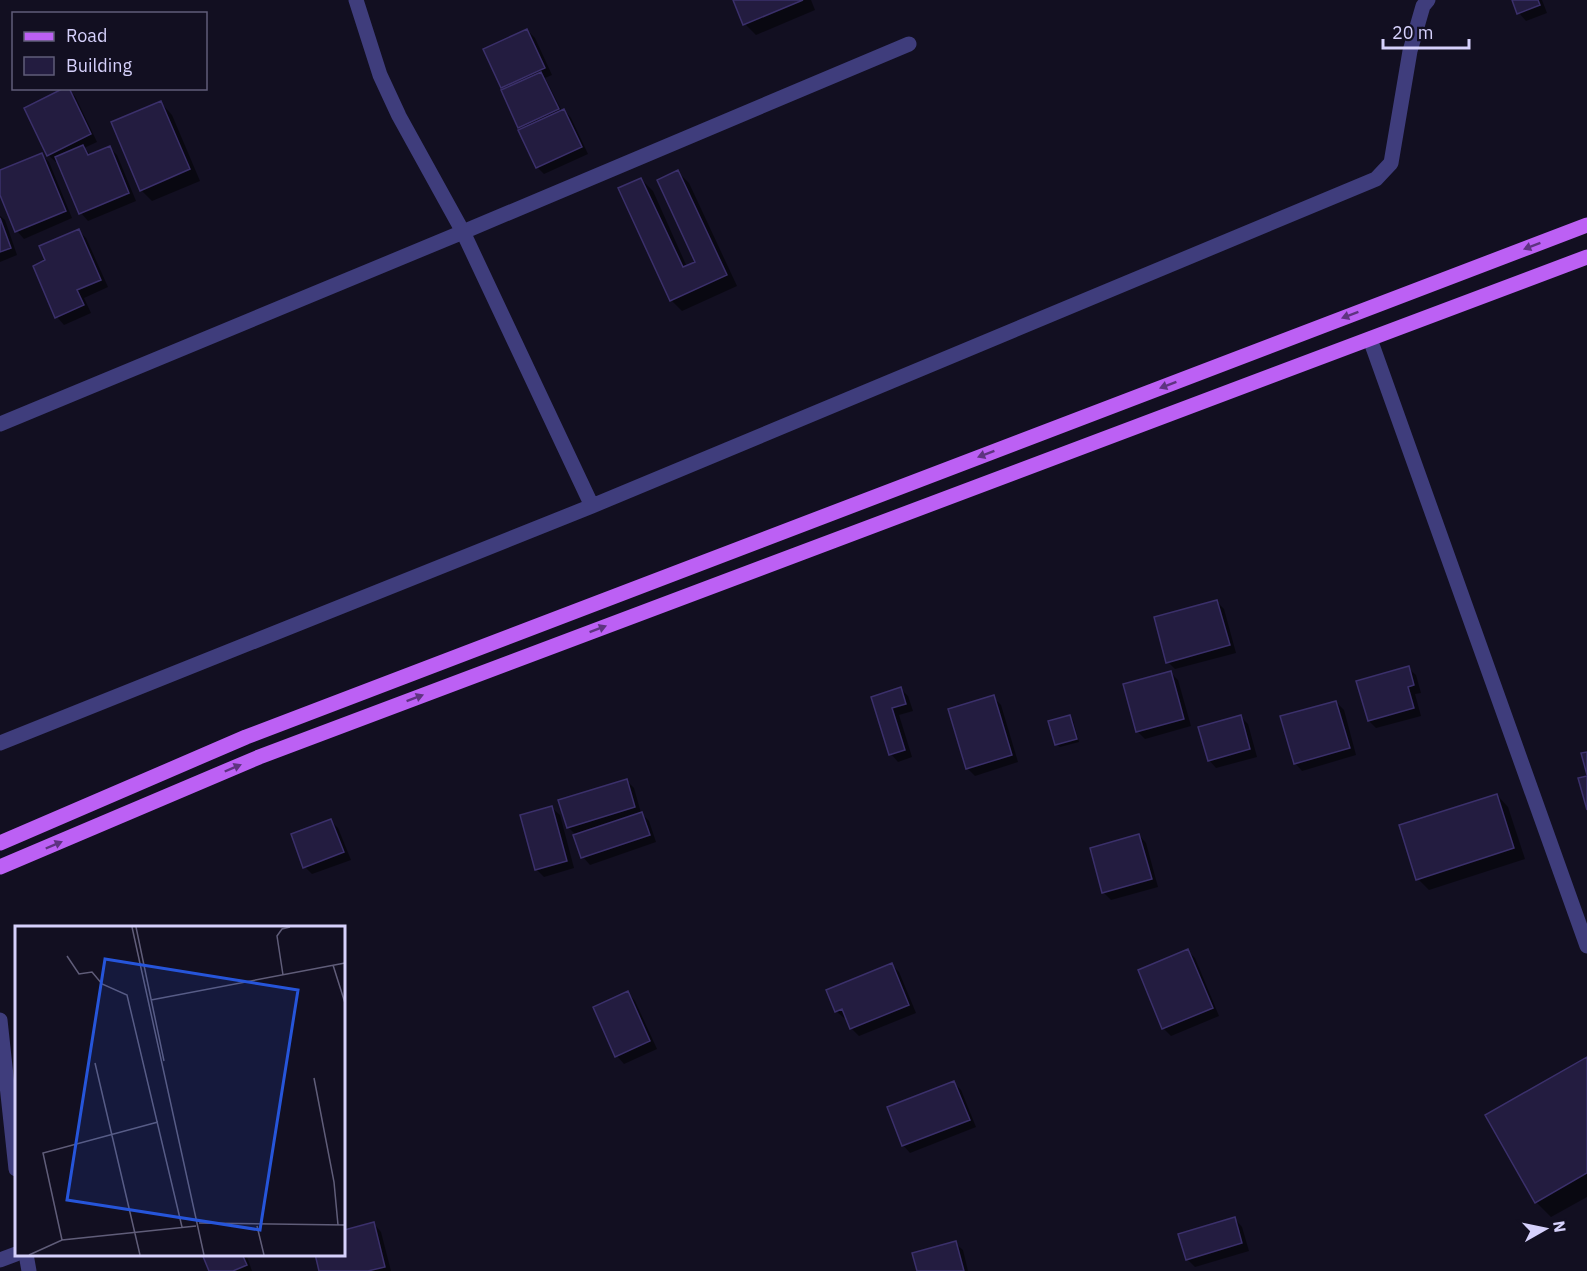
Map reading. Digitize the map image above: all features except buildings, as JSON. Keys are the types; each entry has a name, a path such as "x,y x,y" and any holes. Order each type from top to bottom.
{"main road":[{"path":"0,843 246,737 1587,225"},
{"path":"0,867 259,757 1587,257"}],"street":[{"path":"356,0 380,75 399,117 463,232 592,506"},
{"path":"0,743 592,506 1376,179 1391,163 1410,51 1423,6 1428,0"},
{"path":"0,424 909,44"},
{"path":"1370,339 1587,946"},
{"path":"0,1020 15,1160"},
{"path":"0,1260 15,1254"},
{"path":"26,1256 29,1271"}]}
